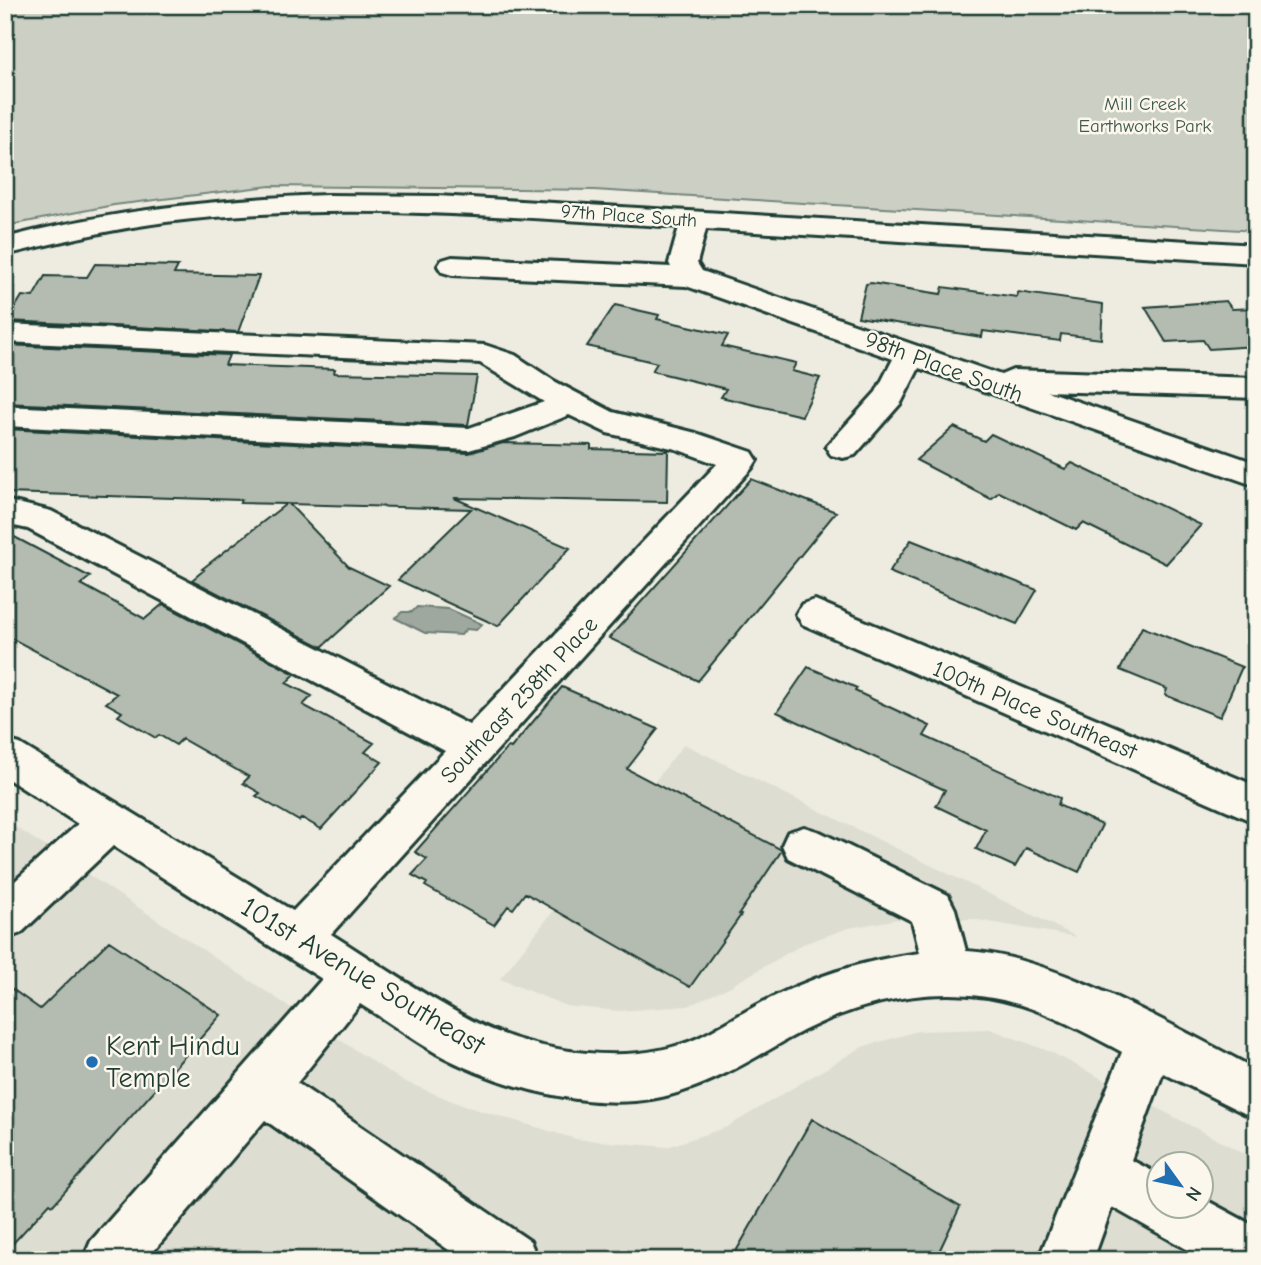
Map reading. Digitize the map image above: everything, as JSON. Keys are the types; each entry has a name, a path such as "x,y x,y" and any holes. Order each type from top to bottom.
{"street":[{"name":"97th Place South","path":"5,247 36,237 127,219 221,207 324,202 437,204 1256,254"},
{"path":"690,277 683,263 695,220"},
{"name":"98th Place South","path":"452,266 690,277 1256,475"},
{"path":"5,333 485,354 504,362 570,403"},
{"path":"843,447 891,396 910,355"},
{"path":"975,378 1256,388"},
{"path":"5,416 470,439 503,430 570,403"},
{"name":"Southeast 258th Place","path":"297,939 740,460 684,440 619,426 570,403"},
{"path":"5,512 38,519 475,747"},
{"name":"100th Place Southeast","path":"815,614 1256,805"},
{"name":"101st Avenue Southeast","path":"8,761 455,1037 509,1061 556,1074 619,1078 662,1073 700,1062 826,995 872,982 948,972 1004,978 1062,998 1256,1095"},
{"path":"5,919 110,822"},
{"path":"804,845 932,909 948,972"},
{"path":"110,1260 328,1010 354,974"},
{"path":"1077,1255 1100,1172 1151,1041"},
{"path":"261,1088 511,1260"},
{"path":"1100,1172 1146,1197"},
{"path":"1188,1220 1256,1257"}],"shaded area":[{"path":"417,607 449,609 482,624 476,630 466,629 461,635 425,633 395,618 402,612 412,612"},
{"path":"684,744 1077,937 972,919 904,918 849,928 803,944 729,987 688,1006 618,1011 566,1006 500,979"},
{"path":"5,820 401,1080 462,1105 576,1139 667,1147 727,1127 862,1047 918,1031 990,1029 1051,1052 1256,1160 1256,1260 5,1260"}],"green space":[{"name":"Mill Creek Earthworks Park","path":"5,5 1256,5 1256,231 594,190 270,186 114,205 5,226"}],"building":[{"path":"95,264 178,266 174,274 259,276 238,332 7,321 22,296 33,297 45,276 87,277"},
{"path":"866,284 941,294 943,287 1017,297 1018,292 1103,304 1101,339 1061,334 1060,341 983,331 982,337 858,317"},
{"path":"1226,301 1232,309 1256,308 1256,346 1209,349 1203,340 1166,342 1145,307"},
{"path":"615,305 659,315 657,319 728,335 722,346 796,363 792,371 820,378 802,416 721,397 726,389 652,371 657,363 587,346"},
{"path":"5,345 229,355 225,365 335,369 334,373 477,376 468,425 5,403"},
{"path":"954,427 984,441 991,434 1065,469 1072,463 1201,525 1166,564 1083,523 1076,530 999,492 991,499 916,460"},
{"path":"5,429 469,453 503,443 591,445 591,449 668,451 667,502 454,498 570,548 498,626 398,580 471,509 289,504 349,567 389,586 322,647 192,580 204,570 202,569 286,504 240,503 242,500 5,493"},
{"path":"751,479 836,512 698,681 609,638"},
{"path":"5,532 90,577 81,584 145,619 163,604 295,674 286,683 312,696 303,705 374,743 365,752 382,762 321,829 302,818 299,821 256,796 260,793 243,783 249,777 182,739 176,745 159,735 156,738 118,716 122,712 106,703 117,694 5,635"},
{"path":"911,540 1037,590 1017,624 889,572"},
{"path":"1142,627 1242,667 1220,717 1165,695 1167,689 1120,670"},
{"path":"808,667 857,688 855,691 930,726 924,736 1060,798 1058,805 1102,825 1079,872 1026,848 1015,867 976,849 986,830 936,806 945,790 777,712"},
{"path":"562,687 658,729 627,769 782,850 739,914 741,915 690,987 525,893 513,909 508,906 494,925 425,886 427,883 412,875 427,859 415,852 508,747 511,748"},
{"name":"Kent Hindu Temple","path":"109,941 221,1015 53,1205 50,1203 5,1252 5,984 40,1009"},
{"path":"812,1119 960,1207 935,1260 731,1260"}],"place":[{"name":"Kent Hindu Temple","path":"92,1062"}]}
